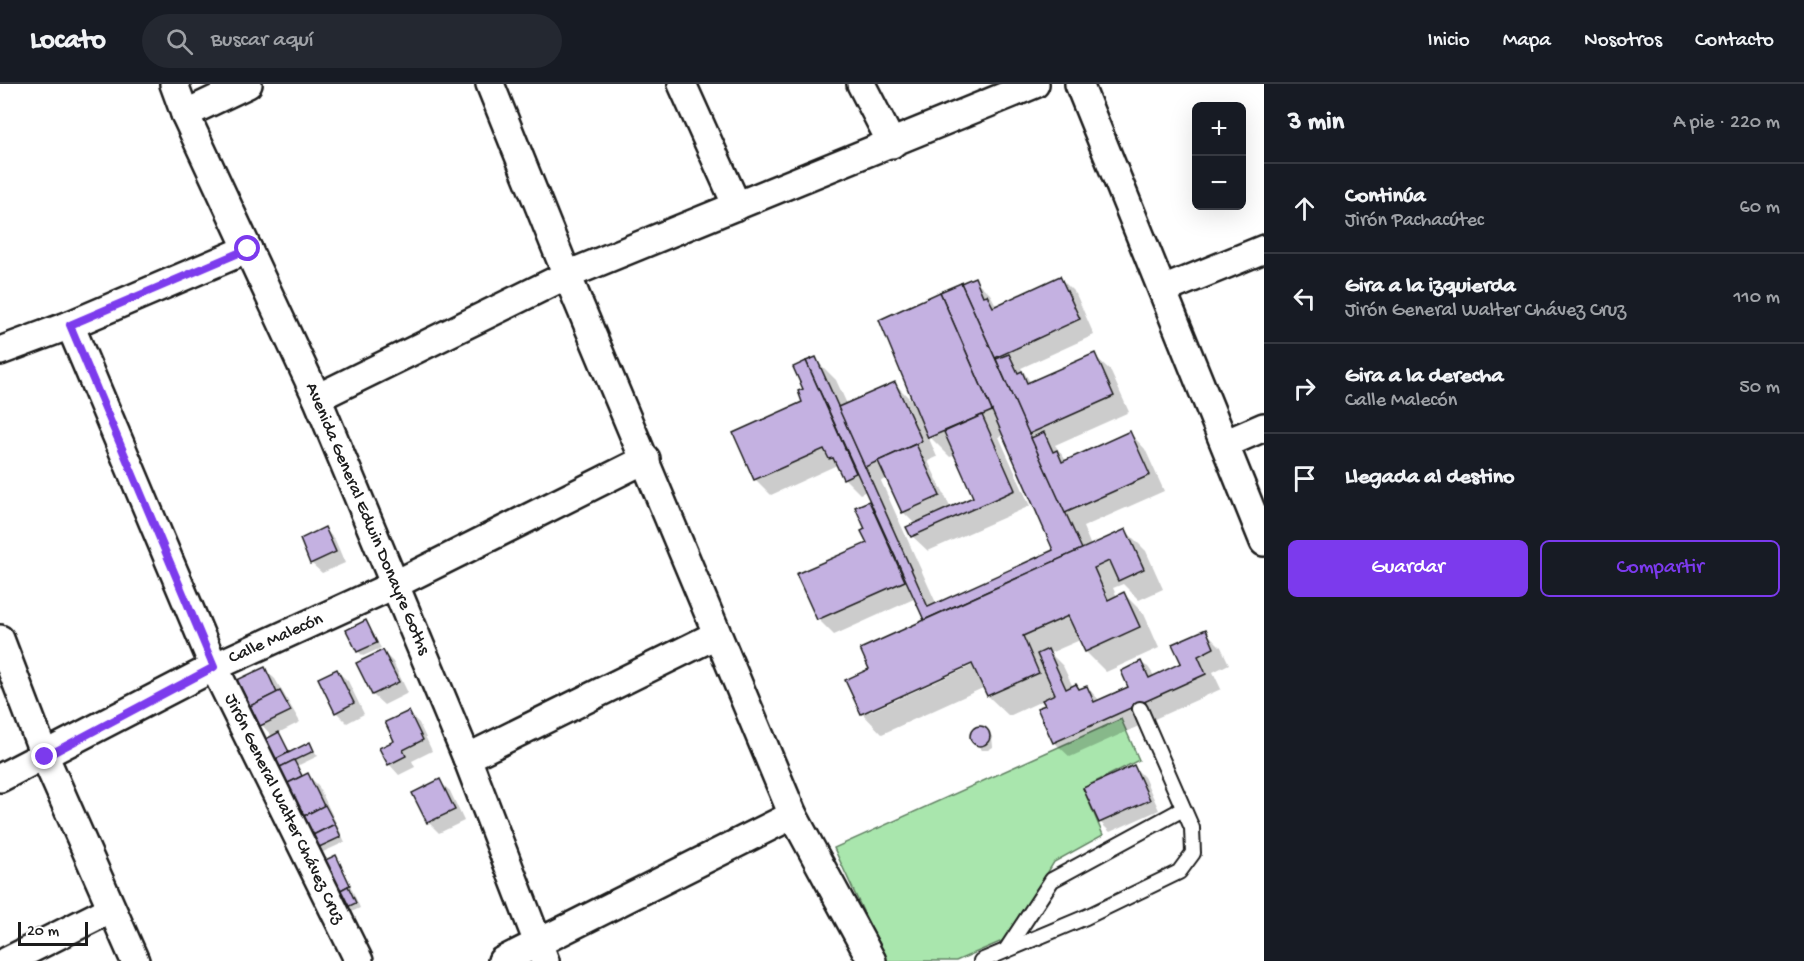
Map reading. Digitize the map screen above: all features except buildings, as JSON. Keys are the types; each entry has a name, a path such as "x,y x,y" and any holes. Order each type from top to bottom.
{"street":[{"name":"Avenida General Edwin Donayre Goths","path":"174,84 185,114 317,398 467,758 541,952"},
{"path":"185,114 248,84"},
{"path":"490,84 567,275 646,459 716,634 793,815 872,961"},
{"path":"682,84 737,206"},
{"path":"861,84 892,144"},
{"path":"317,398 567,275 1035,84"},
{"path":"1079,84 1264,542"},
{"path":"0,351 70,325 248,249"},
{"path":"1162,290 1264,249"},
{"name":"Jirón General Walter Chávez Cruz","path":"70,325 214,667 359,961"},
{"path":"1225,444 1264,427"},
{"name":"Calle Malecón","path":"0,778 45,757 214,667 394,585 646,459"},
{"path":"467,758 716,634"},
{"path":"0,639 45,757 135,961"},
{"path":"502,961 541,952 793,815"},
{"path":"7,961 111,909"}],"lane":[{"path":"981,961 1086,917 1179,872 1193,853 1192,828 1140,709"},
{"path":"1006,950 1052,880 1183,809"}],"green space":[{"path":"1121,719 1139,760 1083,788 1103,835 1054,862 1007,939 956,961 886,961 834,848"}],"route":[{"path":"45,757 214,667 70,325 248,249"}]}
